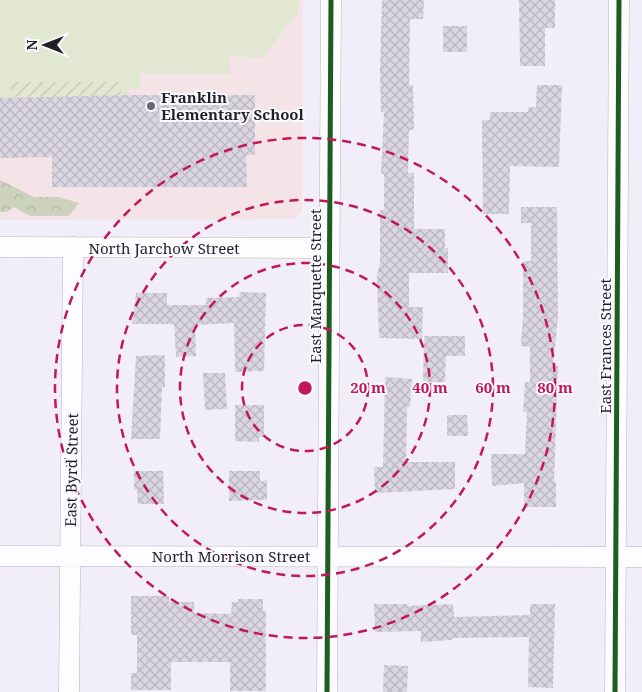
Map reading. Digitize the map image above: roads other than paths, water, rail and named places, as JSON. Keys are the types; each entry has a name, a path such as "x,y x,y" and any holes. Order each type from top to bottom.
{"street":[{"name":"East Marquette Street","path":"327,692 328,248 331,0"},
{"name":"East Frances Street","path":"615,692 619,0"},
{"name":"North Jarchow Street","path":"0,247 328,248"},
{"name":"East Byrd Street","path":"69,692 73,248"},
{"name":"North Morrison Street","path":"0,556 642,557"}],"place":[{"name":"Franklin Elementary School","path":"151,106"}]}
